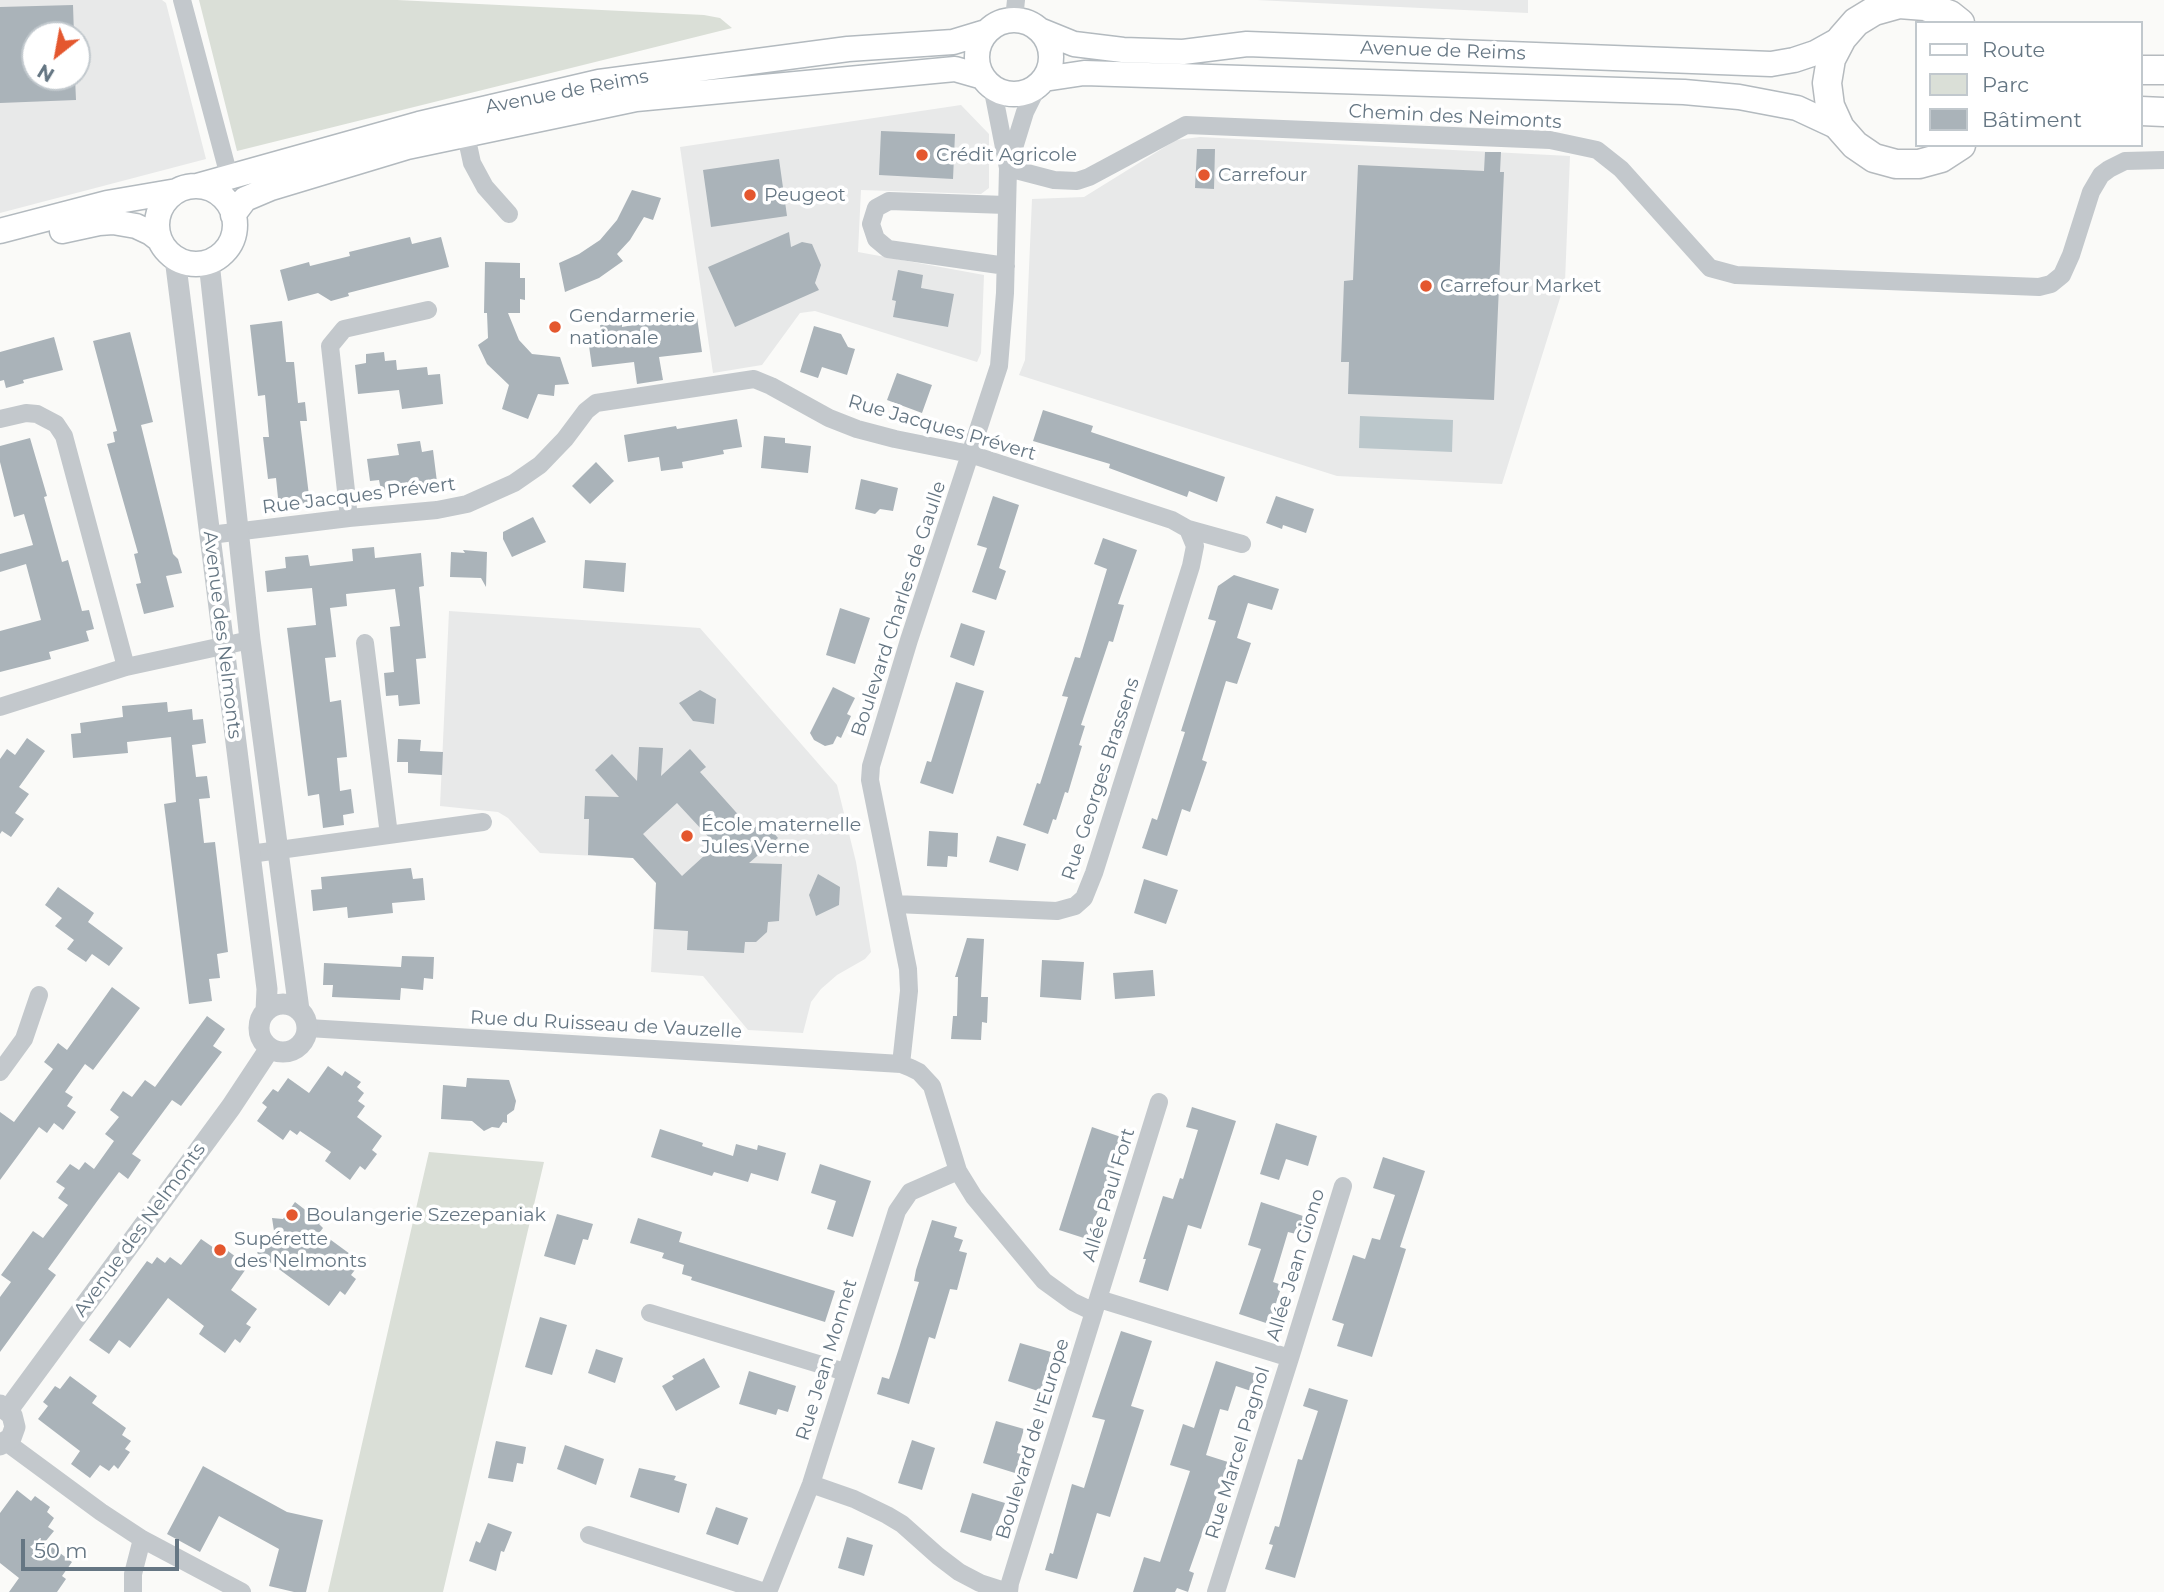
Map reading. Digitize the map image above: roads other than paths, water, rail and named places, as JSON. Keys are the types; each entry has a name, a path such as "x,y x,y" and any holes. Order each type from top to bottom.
{"main road":[{"path":"1950,13 1925,6 1876,5 1842,38 1831,59 1827,83 1830,106 1840,128 1854,145 1874,158 1896,164 1919,164 1941,158 1958,147"},
{"name":"Avenue de Reims","path":"233,215 244,199 271,188 407,147 464,124 599,82 848,49 953,42 986,32 1015,10 1042,31 1074,44 1122,50 1183,52 1247,44 1771,64 1815,53 1842,38"},
{"path":"1041,83 1050,68 1052,55 1049,42 1042,31"},
{"path":"986,32 977,54 978,66 987,82"},
{"name":"Avenue de Reims","path":"0,231 107,203 187,188 229,176 464,124 636,99 955,69 987,82 1003,92 1015,94 1027,92 1041,83 1084,73 1684,92 1739,97 1797,108 1840,128"},
{"path":"2143,70 2164,70"},
{"path":"2143,111 2164,112"},
{"path":"0,246 106,222 136,226 151,233 167,249 186,263 209,262 218,257 232,240 235,228 228,203 220,194 209,188 187,188 167,198 157,218 167,249"}],"street":[{"path":"182,0 229,176"},
{"name":"Boulevard Charles de Gaulle","path":"987,82 1008,168"},
{"name":"Boulevard Charles de Gaulle","path":"901,1064 909,990 908,968 872,796 871,766 909,640 999,366 1006,266 1008,168 1025,112 1041,83"},
{"path":"464,124 472,163 485,187 509,215"},
{"name":"Chemin des Neimonts","path":"1008,168 1054,180 1077,181 1186,125 1550,140 1597,150 1621,169 1710,268 1736,275 2039,287 2057,281 2062,275 2091,192 2101,176 2125,161 2164,160"},
{"path":"1006,205 888,201 876,208 871,224 876,239 888,249 1006,266"},
{"name":"Avenue des Nelmonts","path":"3,1443 14,1433 15,1427 15,1420 4,1408 246,1086 270,1048 264,1043 259,1029 266,1011 267,989 210,535 167,249"},
{"name":"Avenue des Nelmonts","path":"209,262 250,640 277,850 303,1019"},
{"path":"349,517 330,346 344,329 428,310"},
{"name":"Rue Jacques Prévert","path":"210,535 349,517 454,508 498,491 540,465 596,403 746,380 760,381 828,418 856,429 970,454 1172,520 1188,529 1242,544"},
{"path":"0,419 26,413 37,414 56,424 64,436 126,667"},
{"name":"Rue Georges Brassens","path":"895,904 1057,911 1075,906 1084,898 1191,566 1195,546 1188,529"},
{"path":"0,707 126,667 250,640"},
{"path":"365,643 389,835"},
{"path":"250,854 483,822"},
{"path":"0,1072 24,1039 39,995"},
{"path":"266,1011 279,1004 293,1006 303,1019 303,1042 291,1051 276,1052 270,1048"},
{"name":"Rue du Ruisseau de Vauzelle","path":"303,1019 901,1064"},
{"path":"901,1064 919,1072 932,1086 958,1171 974,1197 1044,1281 1073,1302 1097,1306"},
{"name":"Allée Paul Fort","path":"1097,1306 1159,1102"},
{"name":"Rue Jean Monnet","path":"766,1592 811,1484 890,1231 902,1201 917,1187 958,1171"},
{"name":"Allée Jean Giono","path":"1290,1357 1343,1186"},
{"name":"Rue Marcel Pagnol","path":"1097,1306 1290,1357 1216,1592"},
{"name":"Boulevard de l'Europe","path":"1009,1592 1097,1306"},
{"path":"650,1312 845,1373"},
{"path":"3,1443 142,1539 242,1592"},
{"path":"811,1484 854,1499 887,1515 902,1524 959,1572 980,1583 1009,1592"},
{"path":"589,1535 766,1592"},
{"path":"133,1592 133,1574 142,1539"}],"place":[{"name":"Crédit Agricole","path":"922,155"},
{"name":"Carrefour","path":"1204,175"},
{"name":"Peugeot","path":"750,195"},
{"name":"Carrefour Market","path":"1426,286"},
{"name":"Gendarmerie nationale","path":"555,327"},
{"name":"École maternelle Jules Verne","path":"687,836"},
{"name":"Boulangerie Szezepaniak","path":"292,1215"},
{"name":"Supérette des Nelmonts","path":"220,1250"}]}
